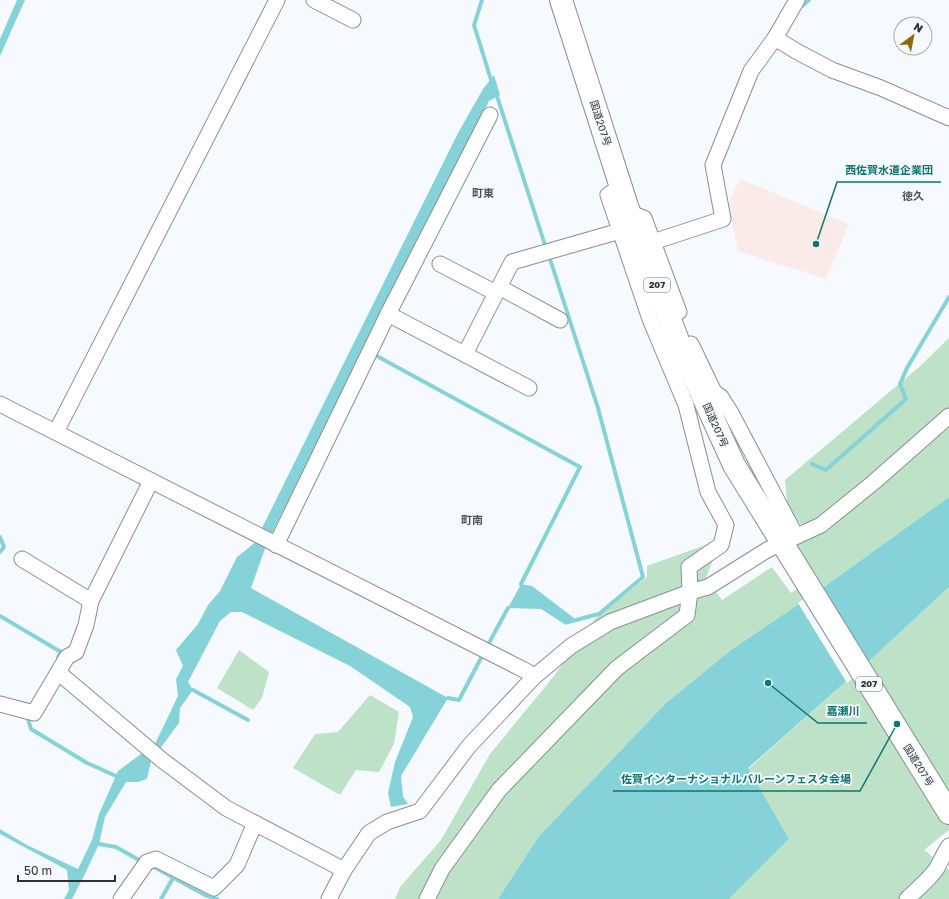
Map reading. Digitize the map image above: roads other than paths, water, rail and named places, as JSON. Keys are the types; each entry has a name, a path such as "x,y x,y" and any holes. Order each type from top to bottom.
{"highway":[{"name":"国道207号","path":"562,0 620,183 625,222 734,465 789,544 949,813"}],"street":[{"path":"56,432 277,0"},
{"path":"314,0 353,20"},
{"path":"653,242 724,219 713,165 751,71 775,38 794,4"},
{"path":"775,38 832,70 882,88 949,118"},
{"path":"276,545 388,314 490,115"},
{"path":"465,354 512,262 625,222 644,218 688,339 714,392 721,397 731,413 789,544"},
{"path":"427,899 442,869 499,790 617,668 687,615 690,592 689,567 721,545 726,525 708,492 686,405 650,320 625,222"},
{"path":"440,264 560,320"},
{"path":"388,314 529,388"},
{"path":"0,404 528,672 534,677"},
{"path":"329,899 344,870 369,833 387,822 420,811 469,746 534,677 571,646 610,622 690,592 708,587 767,550 789,544 821,525 874,482 949,416"},
{"path":"0,704 34,713 67,657 76,652 86,625 91,601 151,480"},
{"path":"22,559 91,601"},
{"path":"58,674 162,760 226,808 344,870"},
{"path":"121,899 146,862 156,858 214,888 237,864 256,823"},
{"path":"907,899 930,878 938,867 949,846"}],"water":[{"path":"17,0 25,0 0,56 0,39"},
{"path":"494,75 500,95 489,101 272,533 261,530 458,133 483,89"},
{"path":"949,497 949,587 867,663 748,768 789,839 729,899 498,899 539,836 666,703 731,650 821,589"},
{"path":"257,541 266,546 251,588 448,698 401,776 403,796 408,804 391,807 388,793 395,762 413,717 410,707 350,666 242,612 231,612 220,621 188,682 193,690 180,708 179,723 159,750 154,746 178,696 176,679 183,666 176,650 198,624 208,605 220,591 237,557"},
{"path":"521,584 532,586 574,618 566,625 541,609 508,608"},
{"path":"145,751 152,757 147,779 138,782 126,782 105,817 99,844 72,899 64,899 69,890 67,870 0,834 0,829 27,845 78,869 92,840 99,814 118,771"}],"waterway":[{"path":"482,0 474,25 492,83"},
{"path":"798,5 802,6 809,0"},
{"path":"496,93 545,245"},
{"path":"550,259 598,408 643,577 599,614 568,622"},
{"path":"812,464 826,470 906,399 900,384 907,368 949,297"},
{"path":"375,355 580,467 521,584"},
{"path":"0,537 4,547 0,552"},
{"path":"489,643 508,608"},
{"path":"0,616 61,652 58,658"},
{"path":"448,698 459,700 481,658"},
{"path":"193,690 248,720"},
{"path":"27,716 31,729 87,763 116,776"},
{"path":"99,844 116,847 139,860"},
{"path":"154,867 205,895 217,899"},
{"path":"161,899 173,878"}],"place":[{"name":"西佐賀水道企業団","path":"816,244"},
{"name":"嘉瀬川","path":"768,683"},
{"name":"佐賀インターナショナルバルーンフェスタ会場","path":"897,724"}],"district":[{"name":"町東","path":"483,193"},
{"name":"徳久","path":"913,196"},
{"name":"町南","path":"472,520"}]}
